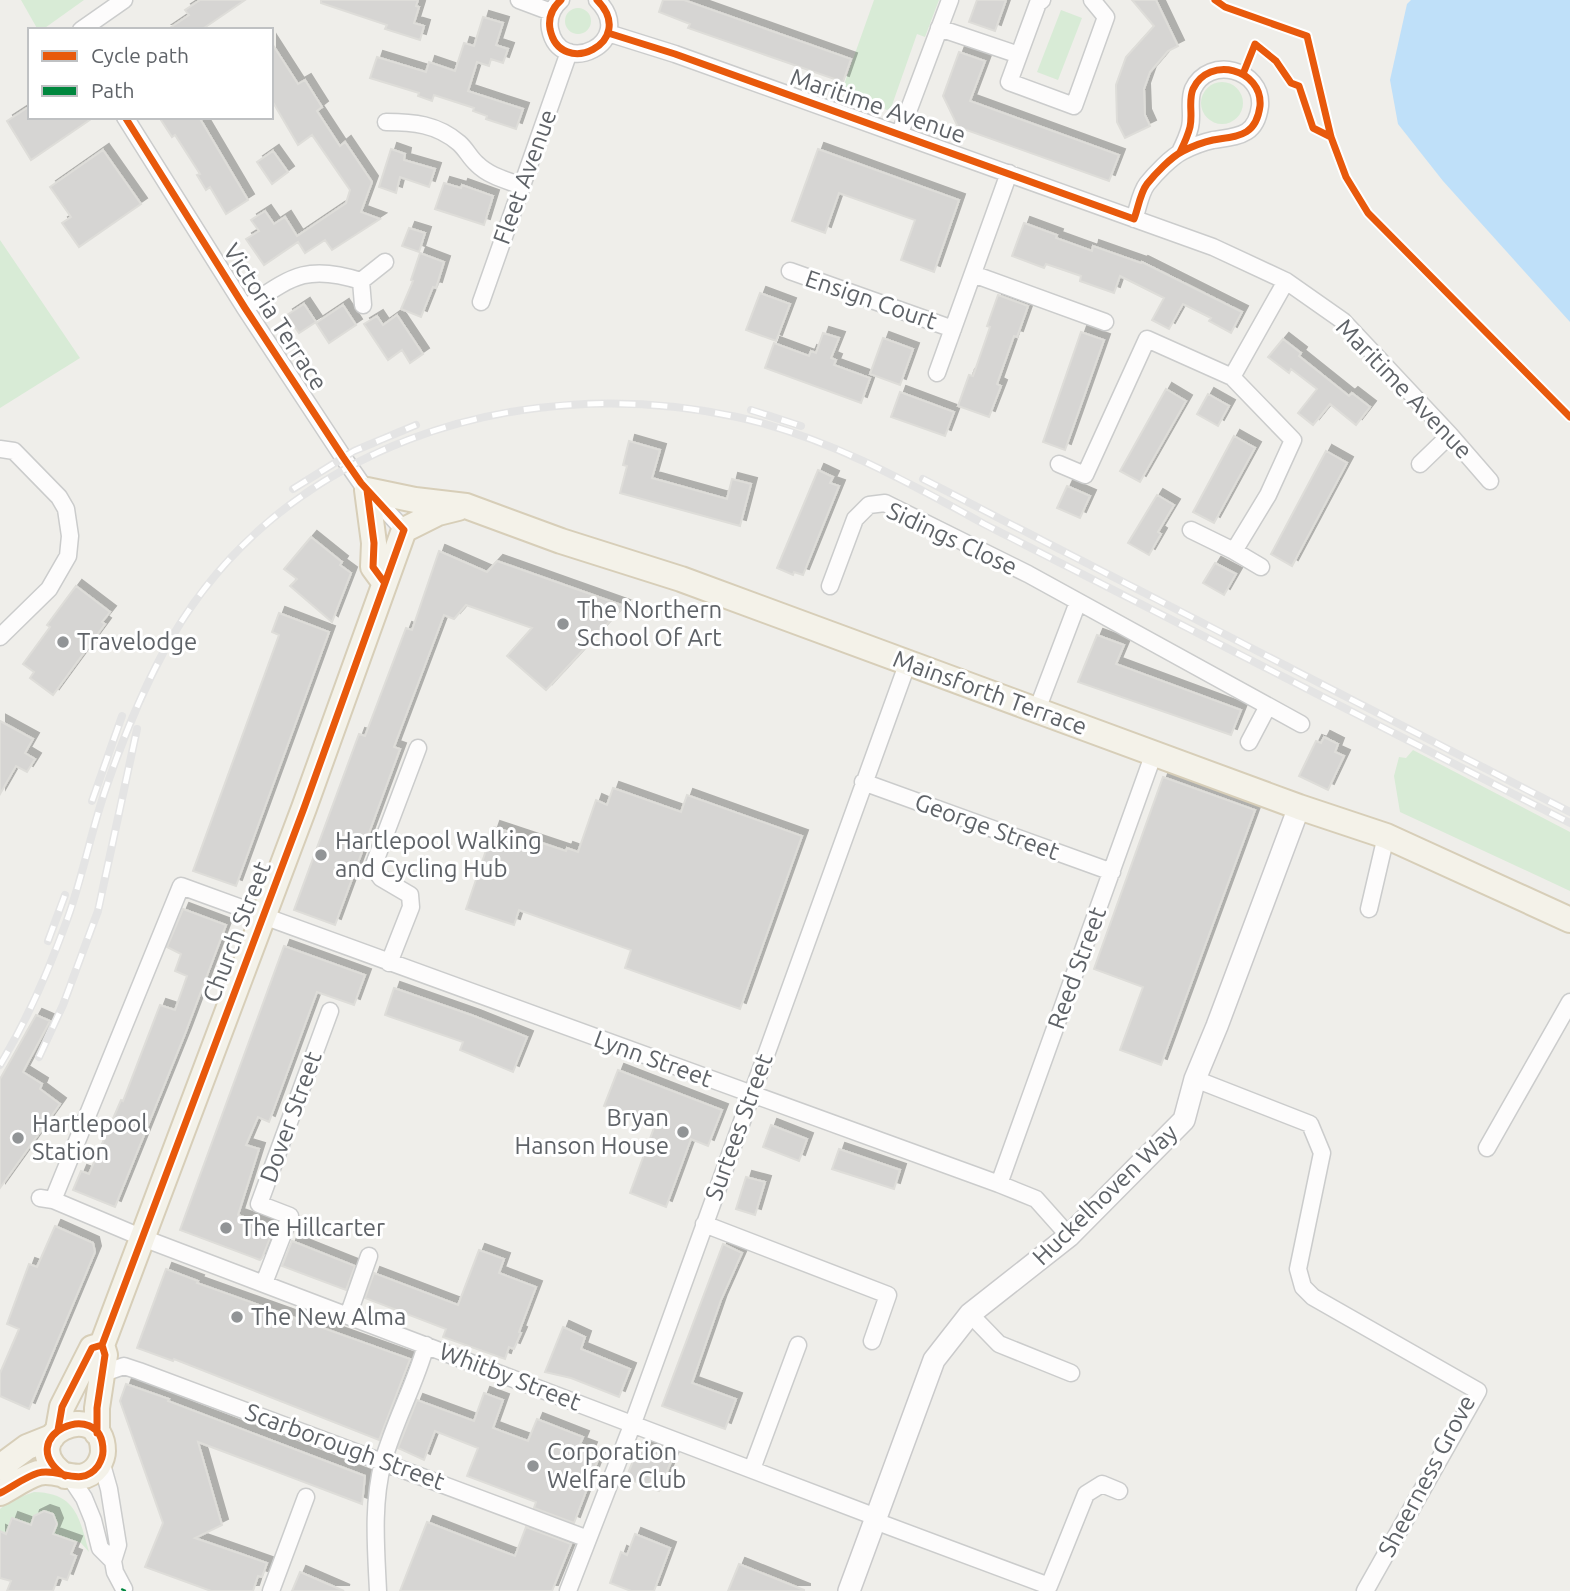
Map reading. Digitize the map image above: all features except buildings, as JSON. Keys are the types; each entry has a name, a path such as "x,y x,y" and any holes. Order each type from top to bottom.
{"main road":[{"name":"Mainsforth Terrace","path":"368,490 415,500 466,506 561,541 681,579 1299,807 1386,836 1570,920"},
{"path":"368,490 374,543 373,567 384,582"},
{"path":"404,530 438,513 466,506"},
{"name":"Church Street","path":"101,1461 103,1451 97,1433 97,1408 105,1355 102,1345 404,530"},
{"name":"Church Street","path":"67,1477 49,1460 48,1448 62,1407 92,1348 102,1345"},
{"path":"0,1468 27,1447 74,1423 90,1427 97,1433"},
{"path":"0,1493 40,1472 67,1477 88,1475 101,1461"}],"street":[{"path":"84,28 124,0"},
{"path":"519,0 556,6 549,22 554,41 569,52 588,53 597,48 608,33 608,15 597,0"},
{"path":"900,133 950,0"},
{"path":"1042,0 1038,3 1009,82 1074,106 1105,17 1093,0"},
{"path":"939,29 1019,55"},
{"name":"Maritime Avenue","path":"608,33 900,133 1213,247 1286,281 1343,321 1490,481"},
{"name":"Fleet Avenue","path":"481,302 569,52"},
{"path":"1134,219 1146,185 1181,152 1212,140 1240,136 1251,128 1259,115 1260,100 1253,82 1243,74 1223,69 1201,78 1193,89 1190,127 1181,152"},
{"name":"Victoria Terrace","path":"126,119 245,308 368,490 404,530"},
{"path":"386,122 416,122 441,130 461,144 476,164 493,175 522,186"},
{"name":"Ensign Court","path":"937,373 1009,173"},
{"path":"361,281 385,262"},
{"path":"245,308 300,275 321,271 361,281"},
{"name":"Ensign Court","path":"790,271 953,329"},
{"path":"973,274 1105,322"},
{"path":"361,281 363,305"},
{"path":"1232,377 1286,281"},
{"path":"1059,464 1085,475 1147,339 1232,377 1293,440 1268,495 1234,551"},
{"path":"1420,464 1450,435"},
{"path":"0,449 14,451 59,497 66,509 70,536 68,556 49,589 0,637"},
{"name":"Sidings Close","path":"830,586 855,519 869,505 885,503 1079,602 1301,724"},
{"path":"1191,530 1261,567"},
{"path":"1037,710 1079,602"},
{"name":"Surtees Street","path":"568,1591 633,1423 908,662"},
{"path":"1249,742 1268,706"},
{"path":"389,963 411,907 410,895 381,878 373,867 418,748"},
{"name":"Reed Street","path":"999,1184 1154,753"},
{"name":"George Street","path":"863,782 1112,872"},
{"name":"Huckelhoven Way","path":"849,1591 934,1360 970,1314 1069,1236 1184,1120 1195,1079 1299,807"},
{"path":"1369,909 1386,836"},
{"name":"Lynn Street","path":"47,1199 181,886 999,1184 1036,1199 1069,1236"},
{"path":"1487,1148 1570,1002"},
{"name":"Dover Street","path":"264,1283 290,1216 259,1204 330,1011"},
{"name":"Sheerness Grove","path":"1195,1079 1310,1124 1322,1153 1297,1269 1303,1287 1313,1297 1478,1391 1364,1591"},
{"name":"Whitby Street","path":"47,1199 752,1469 1049,1587 1086,1494 1102,1484 1119,1491"},
{"path":"704,1224 888,1295 872,1341"},
{"path":"348,1316 369,1256"},
{"path":"970,1314 999,1344 1071,1373"},
{"path":"378,1591 375,1525 384,1461 426,1345"},
{"path":"752,1469 798,1345"},
{"name":"Scarborough Street","path":"101,1374 124,1366 139,1371 588,1539"},
{"path":"101,1461 109,1489 118,1545 113,1561 115,1572 126,1590"},
{"path":"67,1477 88,1509 100,1548 113,1561"},
{"path":"271,1591 306,1497"}],"green space":[{"path":"21,0 84,0 45,28 37,28"},
{"path":"874,0 939,0 925,37 917,34 891,108 887,110 841,93"},
{"path":"578,8 587,12 591,21 587,30 578,34 569,30 565,21 569,12"},
{"path":"1061,10 1082,18 1058,80 1037,72"},
{"path":"1222,82 1237,88 1243,103 1237,118 1222,124 1207,118 1201,103 1207,88"},
{"path":"0,240 80,358 0,408"},
{"path":"1413,750 1570,832 1570,891 1400,812 1394,776 1399,757 1406,758"},
{"path":"34,1492 48,1493 67,1502 78,1518 89,1552 81,1543 54,1534 57,1523 53,1514 44,1511 34,1516 31,1525 6,1534 0,1531 0,1509 9,1501"}],"water":[{"path":"1411,0 1570,0 1570,322 1443,181 1398,124 1390,80 1407,4"}],"railway":[{"path":"0,1065 28,1013 60,939 104,794 138,705 163,653 210,582 268,522 335,475 408,440 487,416 570,405 653,405 737,417 802,436 895,476 1570,823"},
{"path":"751,410 801,426"},
{"path":"293,489 354,451 416,425"},
{"path":"923,479 1570,812"},
{"path":"92,801 122,716"},
{"path":"39,1057 63,1005 98,911 137,729"},
{"path":"48,941 65,895"}],"cycle path":[{"path":"561,0 552,13 550,29 557,44 567,52 580,53 593,49 603,41 609,29 607,15 597,0"},
{"path":"1215,0 1225,7 1307,36"},
{"path":"608,33 675,54 1134,219 1141,196 1150,180 1173,157 1198,145 1237,136 1250,129 1258,116 1260,106 1259,93 1253,83 1234,71 1211,72 1201,78 1193,89 1190,127 1180,152"},
{"path":"1307,36 1331,137 1346,177 1368,213 1570,417"},
{"path":"1243,74 1255,44 1276,61 1291,83 1299,86 1313,128 1331,137"},
{"path":"97,1433 97,1408 105,1355 102,1345 304,808 404,530 361,483 343,457 126,119"},
{"path":"367,490 374,543 373,567 384,582"},
{"path":"58,1430 62,1407 92,1348 102,1345"},
{"path":"0,1493 38,1473 46,1472 62,1474 70,1476 77,1477 91,1473 99,1464 103,1451 99,1434 89,1426 76,1424 63,1428 52,1436 47,1448 51,1461 65,1476"}],"place":[{"name":"The Northern School Of Art","path":"563,624"},
{"name":"Travelodge","path":"63,642"},
{"name":"Hartlepool Walking and Cycling Hub","path":"321,855"},
{"name":"Bryan Hanson House","path":"683,1132"},
{"name":"Hartlepool Station","path":"18,1138"},
{"name":"The Hillcarter","path":"226,1228"},
{"name":"The New Alma","path":"237,1317"},
{"name":"Corporation Welfare Club","path":"533,1466"}]}
